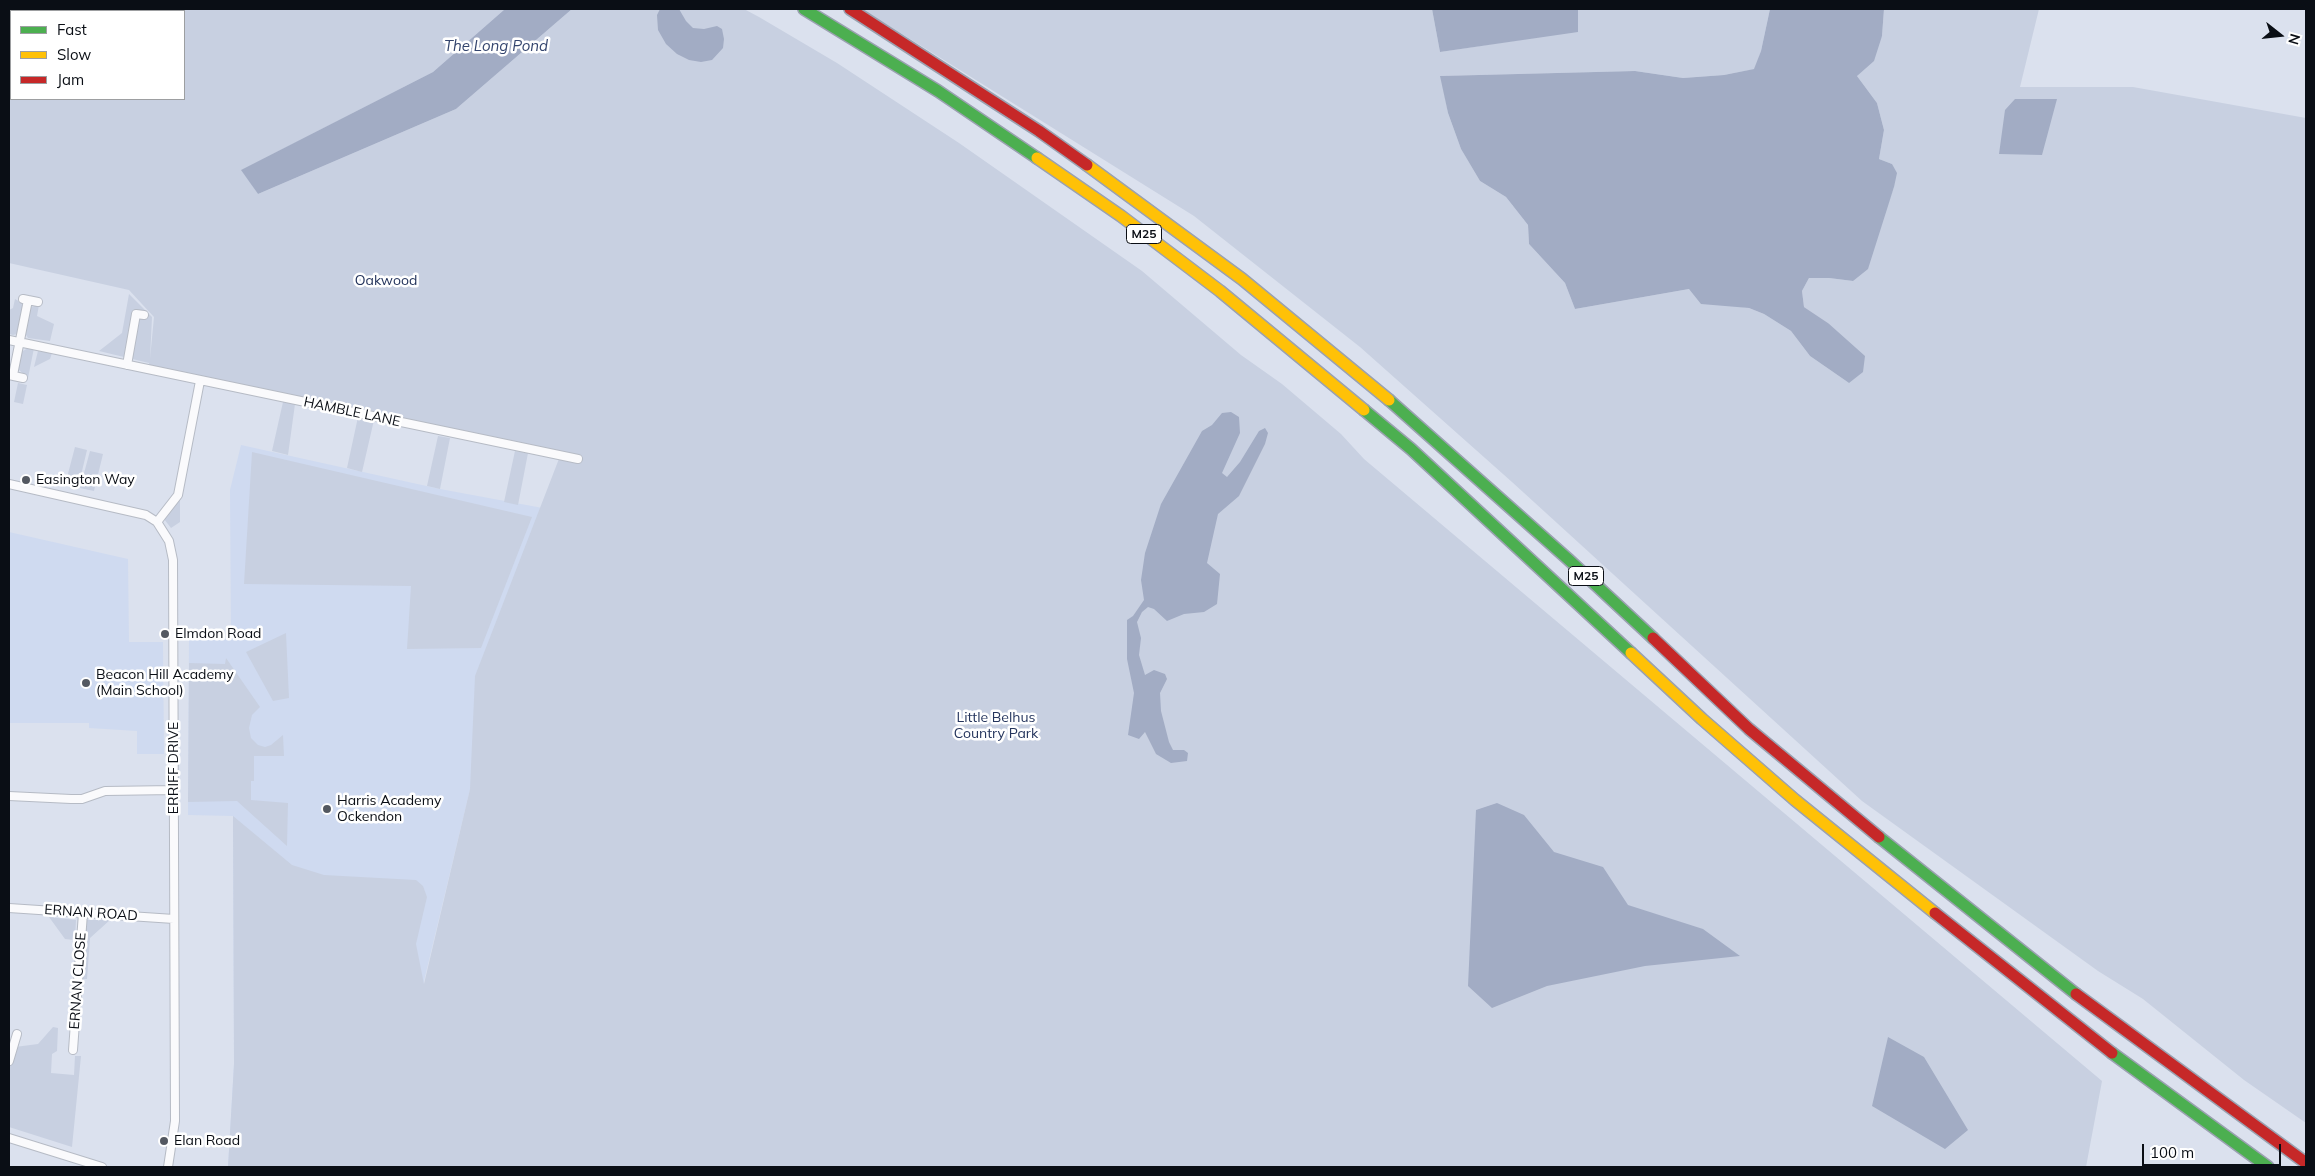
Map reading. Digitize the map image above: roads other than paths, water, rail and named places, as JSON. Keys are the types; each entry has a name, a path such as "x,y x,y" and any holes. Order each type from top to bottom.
{"highway":[{"name":"M25","path":"804,9 931,87 1025,149 1121,216 1234,302 1411,449 1702,719 1795,800 2028,988 2173,1099 2268,1167"},
{"name":"M25","path":"850,9 1040,131 1242,279 1432,436 1570,560 1749,729 1820,788 1939,886 2086,1001 2306,1163"}],"street":[{"path":"23,378 11,375 20,342 25,299 38,302"},
{"path":"127,312 140,314 127,365"},
{"name":"HAMBLE LANE","path":"9,340 578,459"},
{"path":"9,484 146,515 157,522 178,495 200,381"},
{"name":"ERRIFF DRIVE","path":"157,522 169,541 173,560 175,1121 168,1167"},
{"path":"9,796 82,799 105,791 174,790"},
{"name":"ERNAN ROAD","path":"9,908 174,918"},
{"name":"ERNAN CLOSE","path":"74,1050 83,913"},
{"path":"9,1060 17,1034"},
{"path":"9,1138 102,1167"}],"water":[{"name":"The Long Pond","path":"505,9 572,9 456,109 258,194 241,170 433,72"},
{"path":"660,9 679,9 693,28 704,29 717,26 722,29 723,48 712,60 701,62 689,60 677,54 666,44 658,30 657,15"},
{"path":"1432,9 1578,9 1578,32 1440,52"},
{"path":"1770,9 1884,9 1882,36 1874,61 1857,76 1877,103 1884,130 1879,159 1892,164 1897,173 1894,187 1868,269 1853,281 1809,278 1802,291 1804,307 1828,323 1865,356 1863,372 1849,383 1810,356 1791,331 1764,314 1749,308 1701,304 1689,289 1575,309 1565,283 1529,244 1528,225 1506,197 1480,181 1461,149 1448,113 1440,76 1635,71 1683,78 1724,75 1754,69 1761,51"},
{"path":"2015,99 2057,99 2042,155 1999,154 2005,110"},
{"path":"1231,412 1239,417 1240,433 1222,473 1227,477 1240,462 1259,431 1265,428 1268,433 1265,444 1239,496 1218,514 1207,563 1220,574 1217,604 1204,612 1184,614 1167,621 1154,609 1148,607 1142,612 1137,622 1141,638 1139,655 1145,675 1154,670 1165,674 1167,679 1160,693 1161,711 1169,742 1173,750 1184,750 1188,753 1187,761 1171,763 1156,754 1145,732 1139,739 1128,735 1134,693 1127,659 1127,620 1133,616 1144,600 1141,580 1145,553 1161,504 1202,431 1212,425 1222,413"},
{"path":"1497,803 1524,815 1554,852 1603,867 1628,905 1703,929 1740,956 1645,966 1547,986 1492,1008 1468,986 1476,810"},
{"path":"1888,1037 1924,1057 1968,1130 1945,1149 1872,1106"}],"place":[{"name":"Easington Way","path":"26,480"},
{"name":"Elmdon Road","path":"165,634"},
{"name":"Beacon Hill Academy (Main School)","path":"86,683"},
{"name":"Harris Academy Ockendon","path":"327,809"},
{"name":"Elan Road","path":"164,1141"}],"park label":[{"name":"Oakwood","path":"386,281"},
{"name":"Little Belhus Country Park","path":"996,726"}]}
